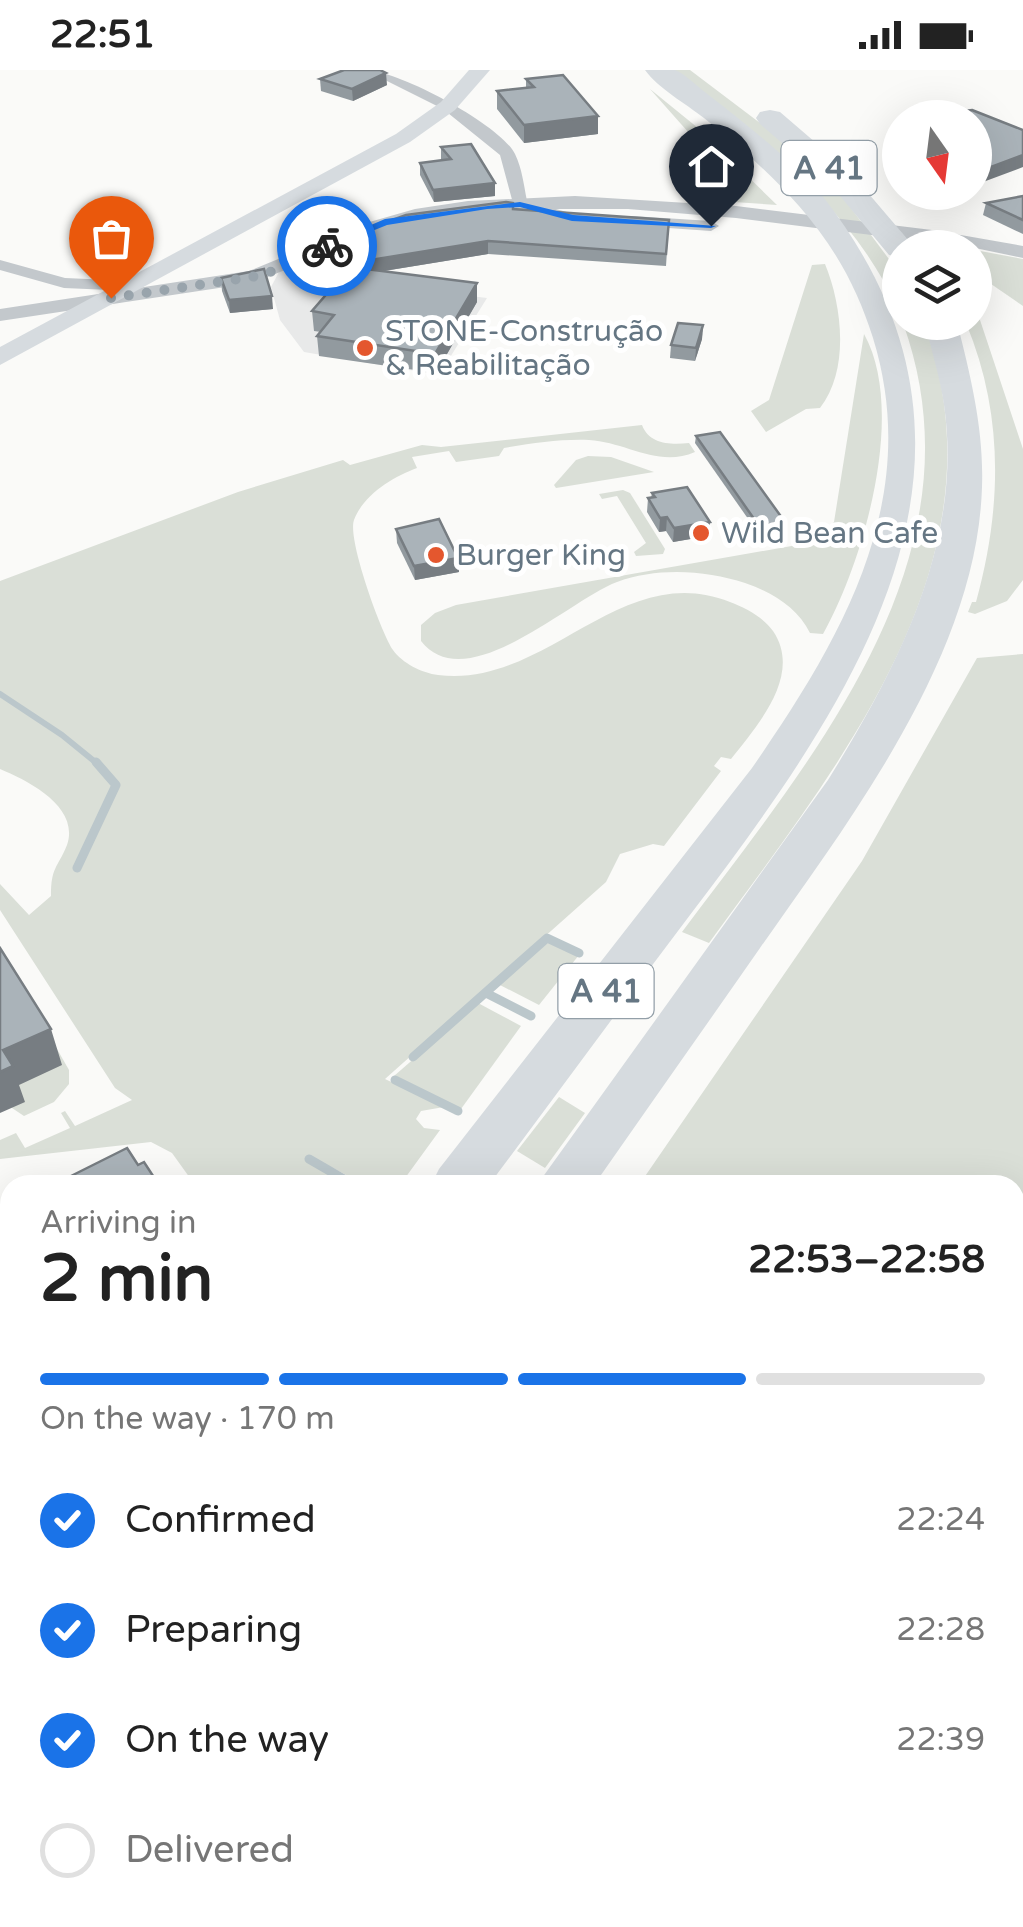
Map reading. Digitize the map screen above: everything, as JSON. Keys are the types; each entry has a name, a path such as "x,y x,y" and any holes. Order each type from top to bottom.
{"highway":[{"name":"A 41","path":"466,1175 796,738 845,658 869,608 889,556 905,485 907,424 900,362 861,268 825,216 791,179 658,70"},
{"name":"A 41","path":"747,100 841,178 885,230"},
{"name":"A 41","path":"571,1175 866,759 932,633 960,540 968,464 959,379 947,340"}],"main road":[{"path":"0,357 403,138 448,106 480,70"}],"street":[{"path":"372,70 448,106 507,153 520,204"},
{"path":"520,204 572,218 711,226"},
{"path":"0,315 284,268 385,222 416,214 520,204 740,212 1023,252"},
{"path":"0,265 64,283 122,292"},
{"path":"168,267 179,281 197,285"}],"shaded area":[{"path":"672,70 690,70 772,132 842,196 882,250 882,279 831,208 771,150"},
{"path":"650,89 698,128 777,205 734,202 712,159"},
{"path":"992,253 1023,259 1023,306 992,285"},
{"path":"825,264 836,298 840,337 830,393 820,408 806,409 766,432 751,411 769,400 812,265"},
{"path":"294,266 315,277 487,298 439,375 304,352 280,320 271,287 279,272"},
{"path":"864,334 876,366 882,403 881,444 875,486 853,567 823,634 810,633 791,609 755,587 714,575 681,572 648,574 617,582 490,653 464,659 440,656 421,641 421,625 435,613 456,605 803,544 822,536 834,522"},
{"path":"907,340 928,340 945,410 945,494 928,575 898,654 857,730 810,803 709,943 682,932 784,796 832,724 873,649 905,572 922,492 923,409"},
{"path":"972,340 987,340 1023,449 1023,580 1007,601 975,614 968,612 972,602 976,602 985,567 995,461 993,426"},
{"path":"642,425 655,440 689,443 695,452 655,456 603,442 578,440 504,448 499,456 456,462 449,451 412,457 417,468 398,476 365,502 354,520 353,530 374,606 393,650 402,659 438,675 477,674 514,663 618,609 654,597 691,593 748,610 773,631 783,665 780,682 764,716 731,759 721,757 714,766 721,771 664,846 653,844 620,854 606,882 385,1079 444,1107 421,1111 416,1119 424,1128 440,1130 407,1175 346,1175 333,1168 330,1175 188,1175 172,1153 151,1142 0,1159 0,1140 16,1133 25,1148 70,1128 61,1113 65,1111 75,1126 132,1100 115,1088 0,910 0,884 29,915 51,896 53,873 67,845 69,831 59,807 49,797 0,769 0,581 238,492 343,460 350,465 422,445 441,447"},
{"path":"611,457 654,472 556,488 554,485 576,460"},
{"path":"623,490 630,493 665,549 663,554 636,556 634,552 646,543 617,496 602,499 599,494"},
{"path":"1023,654 1023,1175 646,1175 862,861 977,658"},
{"path":"548,940 579,955 539,1005 498,984"},
{"path":"478,1003 521,1026 461,1109 394,1076"},
{"path":"53,1042 69,1070 69,1084 54,1102 24,1116 12,1108 15,1086"},
{"path":"559,1097 585,1113 545,1168 517,1151"}],"building":[{"path":"344,70 386,73 352,89 320,79"},
{"path":"563,75 598,116 524,125 497,91 534,87 526,79"},
{"path":"992,118 1023,130 1023,155 992,167"},
{"path":"471,144 495,183 433,190 420,163 451,159 441,147"},
{"path":"1023,196 1023,220 992,206 992,202"},
{"path":"513,203 513,209 669,220 666,254 488,241 352,263 323,248 355,240 348,236 406,215"},
{"path":"350,267 477,283 435,354 317,336 334,315 312,311"},
{"path":"264,269 272,296 229,300 221,278"},
{"path":"678,323 703,325 696,348 671,345"},
{"path":"720,432 785,522 759,526 696,436"},
{"path":"687,487 710,522 674,528 667,517 660,518 648,498 655,497 652,493"},
{"path":"439,519 458,558 414,566 396,529"},
{"path":"0,948 51,1029 3,1050 13,1066 0,1072"},
{"path":"127,1148 138,1165 144,1162 152,1175 73,1175"}],"waterway":[{"path":"0,694 98,764"},
{"path":"77,868 116,785 98,764"},
{"path":"413,1057 547,938 579,953"},
{"path":"486,993 531,1016"},
{"path":"395,1080 458,1111"},
{"path":"309,1159 337,1175"}],"way so far":[{"path":"111,298 252,277 284,268 327,246"}],"place":[{"name":"STONE-Construção & Reabilitação","path":"365,348"},
{"name":"Wild Bean Cafe","path":"701,533"},
{"name":"Burger King","path":"436,555"}],"route":[{"path":"327,246 356,232 416,214 520,204 572,218 711,226"}]}
